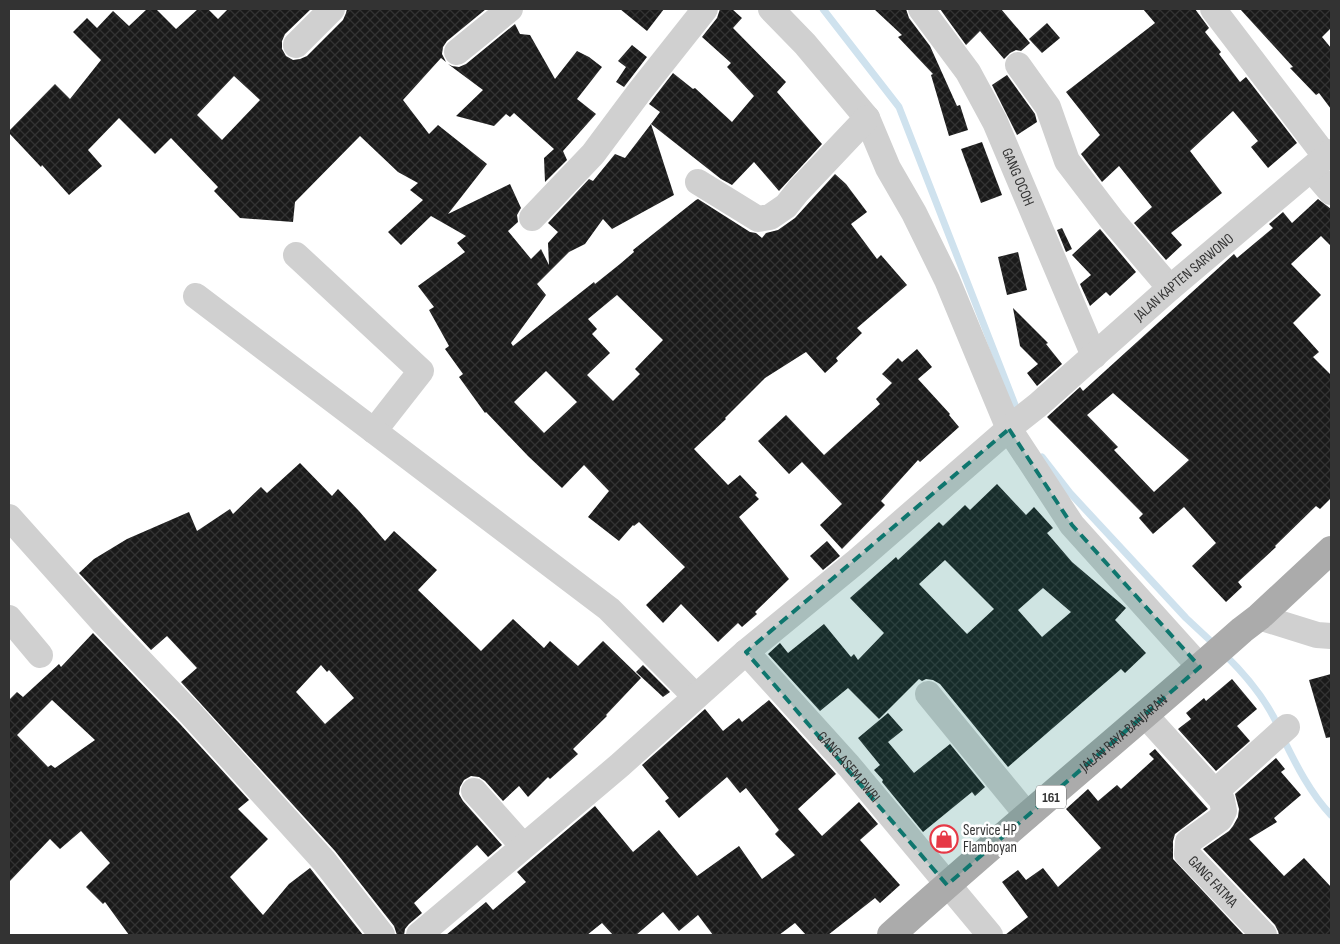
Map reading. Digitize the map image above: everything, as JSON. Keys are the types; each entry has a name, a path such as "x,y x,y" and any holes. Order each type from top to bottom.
{"main road":[{"name":"JALAN RAYA BANJARAN","path":"891,935 1205,663 1331,550"}],"street":[{"path":"296,45 332,9"},
{"path":"457,52 510,9"},
{"path":"532,218 593,154 705,9"},
{"path":"771,9 805,44 867,118 888,168 914,213 947,280 1022,418 1072,525 1205,663"},
{"name":"GANG OCOH","path":"921,9 968,72 994,122 1094,356"},
{"path":"1212,9 1323,160 1331,192"},
{"path":"1018,65 1048,108 1068,161 1112,220 1170,288"},
{"path":"698,182 758,219 770,217 786,206 867,118"},
{"name":"JALAN KAPTEN SARWONO","path":"418,935 620,765 695,696 857,561 1170,288 1323,160"},
{"path":"296,255 421,371 374,431"},
{"path":"196,296 609,609 695,696"},
{"path":"9,517 103,622 191,714 324,861 382,935"},
{"path":"9,618 40,655"},
{"path":"1250,623 1331,636"},
{"name":"GANG ASEM PWRI","path":"746,652 849,766 990,935"},
{"path":"928,694 1028,816"},
{"name":"GANG FATMA","path":"1145,715 1222,800 1224,811 1220,819 1188,842 1187,854 1264,935"},
{"path":"1215,792 1287,727"},
{"path":"474,791 523,846"}],"highlighted area":[{"path":"1009,429 1072,525 1200,667 947,885 746,652"}],"building":[{"path":"147,9 156,9 176,29 198,9 208,9 218,19 228,9 311,9 285,34 282,41 282,49 286,56 293,60 307,56 343,20 347,9 486,9 447,41 443,47 442,54 446,62 441,58 403,100 429,134 438,125 487,164 448,214 510,184 521,208 517,215 518,222 508,231 531,259 541,249 549,265 548,243 558,232 548,223 589,179 593,181 615,154 625,158 651,124 674,195 612,229 603,219 585,244 569,252 537,284 546,295 511,343 513,346 594,282 595,284 634,252 633,250 696,200 698,199 762,238 766,233 778,230 795,218 835,174 846,184 867,212 851,224 877,259 881,255 907,285 857,328 862,333 836,358 838,361 825,373 806,352 765,378 694,449 728,485 740,475 757,493 755,495 759,499 739,517 789,579 755,612 757,614 742,627 738,623 718,642 681,604 663,623 646,605 685,567 639,522 633,525 619,541 588,517 609,491 584,465 562,488 485,413 459,377 463,374 445,349 449,346 429,310 434,307 418,286 465,252 457,243 466,236 431,216 401,245 388,232 423,200 410,190 418,183 398,172 360,136 295,202 293,222 240,218 214,191 218,187 171,138 155,154 119,118 88,150 102,166 69,195 9,131 55,84 70,99 101,60 73,32 87,18 97,28 113,11 129,26","holes":["234,76 260,100 222,140 197,115","617,295 663,340 635,369 640,374 613,401 587,375 610,353 592,334 597,329 588,319","546,371 577,402 544,433 514,402"]},
{"path":"620,9 664,9 647,31"},
{"path":"720,9 732,9 742,18 733,28 786,82 777,92 822,144 779,191 754,162 732,185 721,179 651,124 660,112 649,104 673,73 693,89 695,88 732,122 754,96 727,67 731,63 702,37 717,18"},
{"path":"874,9 906,9 909,18 930,46 957,106 960,105 968,130 949,136 931,75 933,74 898,37 902,35"},
{"path":"940,9 1001,9 1030,43 1021,51 1016,50 1004,59 980,31 966,45"},
{"path":"1143,9 1195,9 1209,28 1205,32 1221,52 1219,54 1240,82 1246,77 1297,143 1268,168 1251,147 1258,141 1233,111 1190,151 1222,193 1171,233 1182,245 1166,260 1134,223 1152,207 1119,166 1102,182 1081,154 1100,135 1066,92 1155,23"},
{"path":"1240,9 1331,9 1331,28 1322,37 1331,48 1331,109 1319,93 1316,95 1290,68 1293,67"},
{"path":"1047,23 1060,38 1042,53 1029,39"},
{"path":"515,24 520,34 530,35 555,79 577,51 602,67 577,99 596,114 563,151 567,160 545,182 544,158 554,149 514,113 510,117 506,114 494,126 456,116 483,90 448,64 459,67 466,64"},
{"path":"632,45 647,57 624,87 616,82 626,67 618,61"},
{"path":"1007,75 1035,114 1037,122 1017,135 992,85"},
{"path":"982,142 1002,195 981,203 961,149"},
{"path":"1318,199 1331,209 1331,246 1321,236 1291,264 1321,295 1293,323 1319,352 1313,357 1331,375 1331,498 1320,509 1316,506 1238,582 1242,587 1226,602 1192,566 1216,543 1184,507 1153,534 1139,518 1143,514 1047,417 1080,387 1083,391 1234,254 1237,258 1273,228 1269,224 1283,212 1292,223","holes":["1113,393 1189,460 1154,492 1114,450 1118,447 1087,415"]},
{"path":"1062,228 1072,249 1066,252 1057,230"},
{"path":"1100,229 1136,272 1110,296 1106,292 1090,306 1080,284 1091,275 1072,255"},
{"path":"1018,252 1027,290 1007,295 998,257"},
{"path":"1013,308 1048,343 1046,344 1062,364 1037,386 1027,373 1038,364 1020,346"},
{"path":"917,349 932,367 918,379 950,414 959,427 920,462 918,460 881,501 885,505 842,549 820,525 842,504 802,462 789,474 758,441 786,415 824,455 880,404 876,399 892,383 882,374 898,358 902,362"},
{"path":"300,463 332,496 338,489 385,541 394,531 437,570 418,590 481,651 513,619 544,648 550,641 578,666 603,641 641,678 607,716 573,749 578,754 550,779 548,777 528,797 519,786 503,801 479,777 471,776 464,780 459,794 463,801 502,845 488,857 477,845 414,903 422,913 409,924 405,929 404,935 397,935 394,926 335,851 181,682 197,668 167,636 151,650 79,573 94,559 127,539 189,512 197,531 230,509 233,514 261,487 267,493","holes":["321,665 327,672 329,670 354,698 325,724 296,692"]},
{"path":"997,484 1026,515 1034,507 1053,528 1047,533 1072,562 1126,608 1115,620 1146,653 1125,673 1121,669 1008,767 940,684 933,680 926,679 922,681 919,679 879,719 848,688 820,711 768,654 780,643 788,653 824,624 851,657 854,654 858,660 884,633 850,598 896,557 898,560 939,522 943,526 965,505 970,510","holes":["945,560 994,609 967,634 919,584","1043,588 1071,612 1042,637 1018,610"]},
{"path":"827,541 840,556 823,570 810,556"},
{"path":"93,633 249,800 238,809 268,839 230,877 263,915 289,884 310,868 363,935 129,935 105,902 103,904 86,887 110,863 81,831 60,849 50,839 9,882 9,700 17,692 23,697 59,664 61,667","holes":["52,700 95,740 55,768 51,765 48,767 17,735"]},
{"path":"643,665 670,692 663,697 636,672"},
{"path":"1331,674 1331,737 1326,738 1309,680"},
{"path":"1232,679 1257,709 1237,726 1250,741 1216,771 1178,729 1191,719 1186,713 1204,698 1206,701"},
{"path":"769,700 836,774 798,809 822,836 859,802 878,824 860,840 900,885 880,903 875,898 828,935 806,935 795,923 779,935 713,935 698,915 679,931 663,912 636,935 613,935 602,923 587,935 446,935 486,902 493,910 526,882 517,872 595,806 633,852 659,830 697,876 739,846 762,879 795,855 775,834 779,830 746,788 740,793 727,777 679,818 665,801 669,798 642,765 705,709 723,731 739,718 742,722"},
{"path":"888,713 903,730 888,742 914,773 950,744 985,787 975,796 972,792 923,832 882,782 883,780 874,770 880,765 858,738"},
{"path":"1155,749 1208,809 1175,834 1173,859 1244,935 1005,935 1028,917 1002,882 1018,870 1026,880 1043,868 1058,887 1101,848 1066,809 1088,789 1098,801 1117,785 1121,789 1154,759 1149,754"},
{"path":"1276,758 1285,769 1281,772 1301,795 1274,818 1277,822 1249,839 1284,876 1304,858 1331,887 1331,935 1279,935 1275,925 1203,849 1229,831 1233,826 1238,817 1239,809 1235,794"}],"waterway":[{"path":"823,9 899,107 1019,415"},
{"path":"1042,457 1070,493 1186,618 1216,646"},
{"path":"1223,653 1255,688 1279,728"},
{"path":"1283,738 1310,789 1331,815"}],"place":[{"name":"Service HP Flamboyan","path":"944,839"}]}
